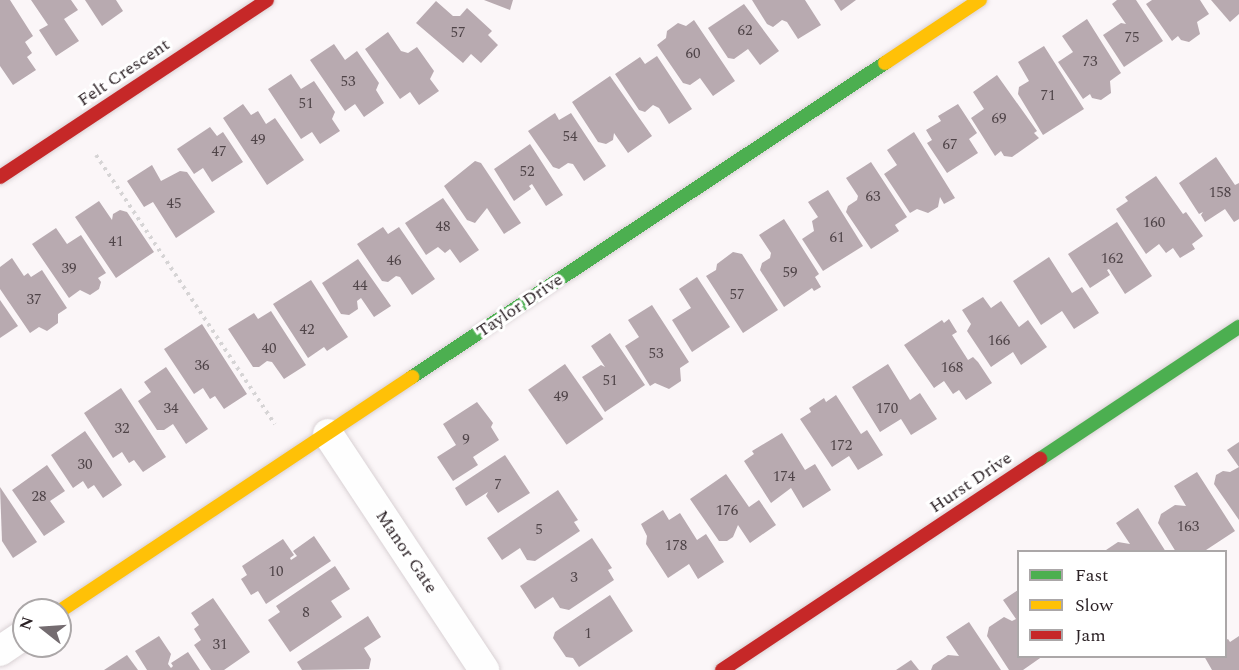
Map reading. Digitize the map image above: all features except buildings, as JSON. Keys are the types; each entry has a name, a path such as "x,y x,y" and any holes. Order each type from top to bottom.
{"street":[{"name":"Felt Crescent","path":"0,177 267,0"},
{"name":"Taylor Drive","path":"72,603 980,0"},
{"name":"Hurst Drive","path":"722,670 1239,327"},
{"name":"Manor Gate","path":"328,434 484,670"}],"path":[{"path":"96,155 275,424"}],"traffic: fast":[{"path":"412,377 885,63"},
{"path":"1040,459 1239,327"}],"traffic: slow":[{"path":"885,63 980,0"},
{"path":"72,603 412,377"}],"traffic: jam":[{"path":"0,177 267,0"},
{"path":"722,670 1040,459"}]}
